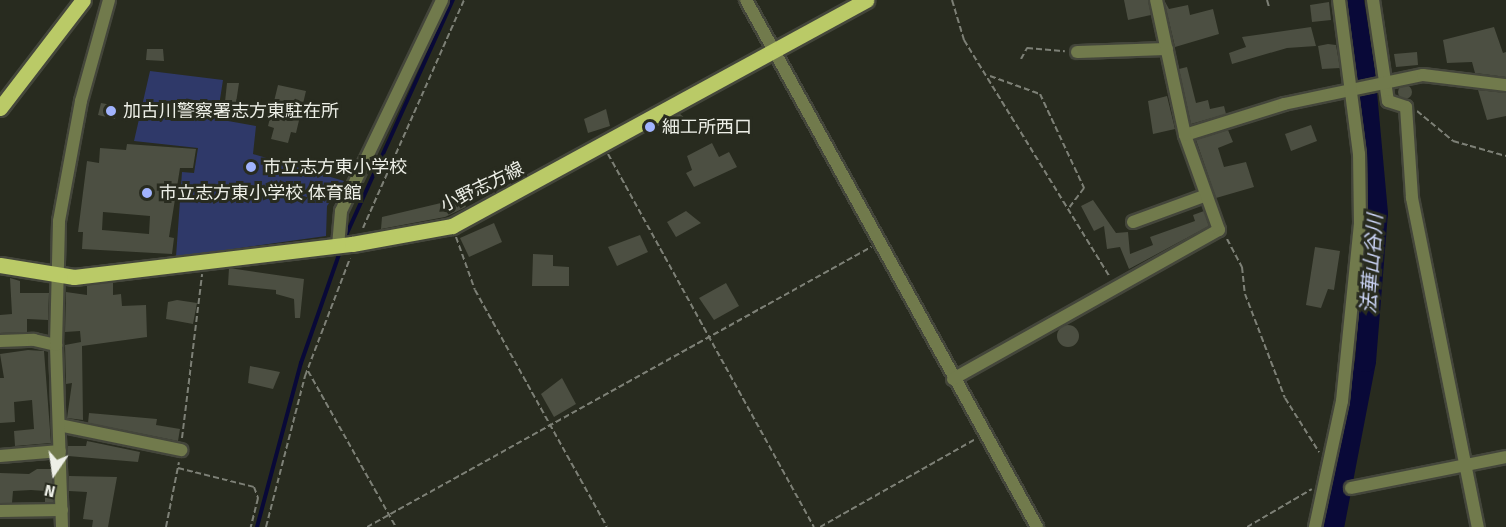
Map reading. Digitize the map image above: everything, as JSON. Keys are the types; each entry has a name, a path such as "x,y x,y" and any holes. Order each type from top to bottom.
{"main road":[{"path":"0,108 83,0"},
{"name":"小野志方線","path":"0,265 57,276 204,262 349,244 452,226 866,0"}],"street":[{"path":"62,527 56,345 59,220 69,158 94,42 109,0"},
{"path":"349,244 341,211 442,0"},
{"path":"746,0 953,379 1037,527"},
{"path":"953,379 1219,230 1204,196 1185,135 1156,0"},
{"path":"1315,527 1342,401 1360,223 1359,154 1349,91 1339,0"},
{"path":"1373,0 1388,101 1406,106 1412,198 1478,527"},
{"path":"1077,52 1167,49"},
{"path":"1185,135 1284,104 1386,82 1447,74 1506,85"},
{"path":"1132,222 1204,196"},
{"path":"0,341 34,340 56,345"},
{"path":"59,425 181,450"},
{"path":"0,456 60,452"},
{"path":"1351,488 1506,457"},
{"path":"0,511 62,510"}],"path":[{"path":"266,527 308,371 349,244 464,0"},
{"path":"952,0 964,40 990,76 1116,287"},
{"path":"1267,0 1269,7"},
{"path":"1021,59 1027,48 1077,52"},
{"path":"990,76 1040,94 1084,188 1069,208"},
{"path":"1406,106 1431,120 1453,141 1506,156"},
{"path":"603,145 814,527"},
{"path":"452,226 475,290 607,527"},
{"path":"1219,230 1242,267 1245,294 1291,411 1321,455 1330,458"},
{"path":"367,527 878,242"},
{"path":"166,527 181,450 204,262"},
{"path":"308,371 396,527"},
{"path":"820,527 984,434"},
{"path":"178,468 254,488 258,498 250,527"},
{"path":"1247,527 1325,482"}],"shaded area":[{"name":"市立志方東小学校","path":"150,71 223,80 217,119 256,126 253,154 344,181 327,206 326,236 176,257 182,172 194,173 198,148 134,141"}],"building":[{"path":"1124,0 1148,0 1151,15 1128,20"},
{"path":"1164,0 1169,9 1188,5 1190,15 1213,9 1219,34 1175,47"},
{"path":"1329,2 1331,20 1312,22 1310,5"},
{"path":"1311,27 1316,46 1287,48 1232,64 1229,53 1246,47 1242,37"},
{"path":"1494,27 1503,53 1506,52 1506,77 1475,73 1472,62 1447,63 1443,40"},
{"path":"1336,45 1340,68 1322,69 1318,46"},
{"path":"147,49 163,49 164,61 146,60"},
{"path":"1417,52 1418,65 1396,67 1394,54"},
{"path":"1187,67 1196,103 1208,100 1210,109 1224,106 1226,114 1191,124 1179,69"},
{"path":"227,83 239,83 236,103 225,102"},
{"path":"278,85 306,91 296,133 291,132 288,143 271,139 274,128 268,126"},
{"path":"1402,85 1408,85 1412,92 1408,99 1402,99 1398,95 1398,89"},
{"path":"1478,90 1506,93 1506,116 1487,120"},
{"path":"1167,96 1175,129 1153,134 1148,101"},
{"path":"101,103 117,106 115,119 98,115"},
{"path":"606,109 610,126 588,133 584,119"},
{"path":"679,113 688,121 669,132 663,123"},
{"path":"1311,125 1317,141 1291,151 1285,134"},
{"path":"1228,130 1233,142 1218,148 1224,167 1246,162 1254,187 1216,198 1196,140"},
{"path":"712,143 719,157 729,152 737,167 694,187 686,173 692,170 687,156"},
{"path":"127,144 196,149 193,168 180,168 169,237 174,238 172,254 82,249 83,232 78,232 87,161 99,163 100,148 126,150","holes":["103,212 150,216 149,234 102,230"]},
{"path":"462,198 466,207 445,217 381,229 382,217"},
{"path":"1093,200 1116,233 1128,232 1130,254 1153,245 1150,237 1195,221 1193,215 1204,211 1209,226 1129,269 1120,247 1107,249 1104,226 1094,231 1081,206"},
{"path":"686,211 701,223 676,237 667,222"},
{"path":"494,223 502,242 469,257 460,238"},
{"path":"640,235 648,252 617,266 608,247"},
{"path":"1315,247 1340,251 1334,290 1328,289 1321,308 1306,305"},
{"path":"533,254 553,255 553,266 569,267 569,286 532,286"},
{"path":"229,268 304,279 300,318 295,318 294,299 276,294 276,290 228,285"},
{"path":"10,278 20,281 20,293 49,293 48,320 27,319 27,332 0,333 0,315 12,314"},
{"path":"113,282 113,295 121,294 122,306 146,305 147,337 82,346 83,420 67,418 72,383 66,384 65,345 81,342 80,331 65,332 66,292 87,295 87,285"},
{"path":"726,283 739,306 714,320 699,298"},
{"path":"177,300 197,303 193,324 166,319 168,302"},
{"path":"1068,325 1078,332 1079,336 1072,346 1068,347 1058,340 1057,336 1064,326"},
{"path":"28,350 44,351 51,443 15,446 14,431 34,429 32,400 14,402 15,422 0,423 0,378 4,378 0,354"},
{"path":"250,366 280,372 273,389 248,383"},
{"path":"562,378 576,404 554,417 541,394"},
{"path":"89,413 157,419 156,425 180,429 178,441 88,423"},
{"path":"87,441 140,452 138,462 68,456 68,446 86,446"},
{"path":"37,469 52,469 53,502 45,502 45,491 31,490 13,491 12,503 0,503 0,473 29,474"},
{"path":"69,476 117,477 108,527 92,527 93,520 83,519 87,492 69,491"}],"waterway":[{"path":"343,242 453,0"},
{"name":"法華山谷川","path":"1333,527 1365,361 1377,213 1364,69 1353,0"},
{"path":"257,527 301,363 341,249"}],"place":[{"name":"加古川警察署志方東駐在所","path":"111,111"},
{"name":"細工所西口","path":"650,127"},
{"name":"市立志方東小学校","path":"251,167"},
{"name":"市立志方東小学校 体育館","path":"147,193"}]}
